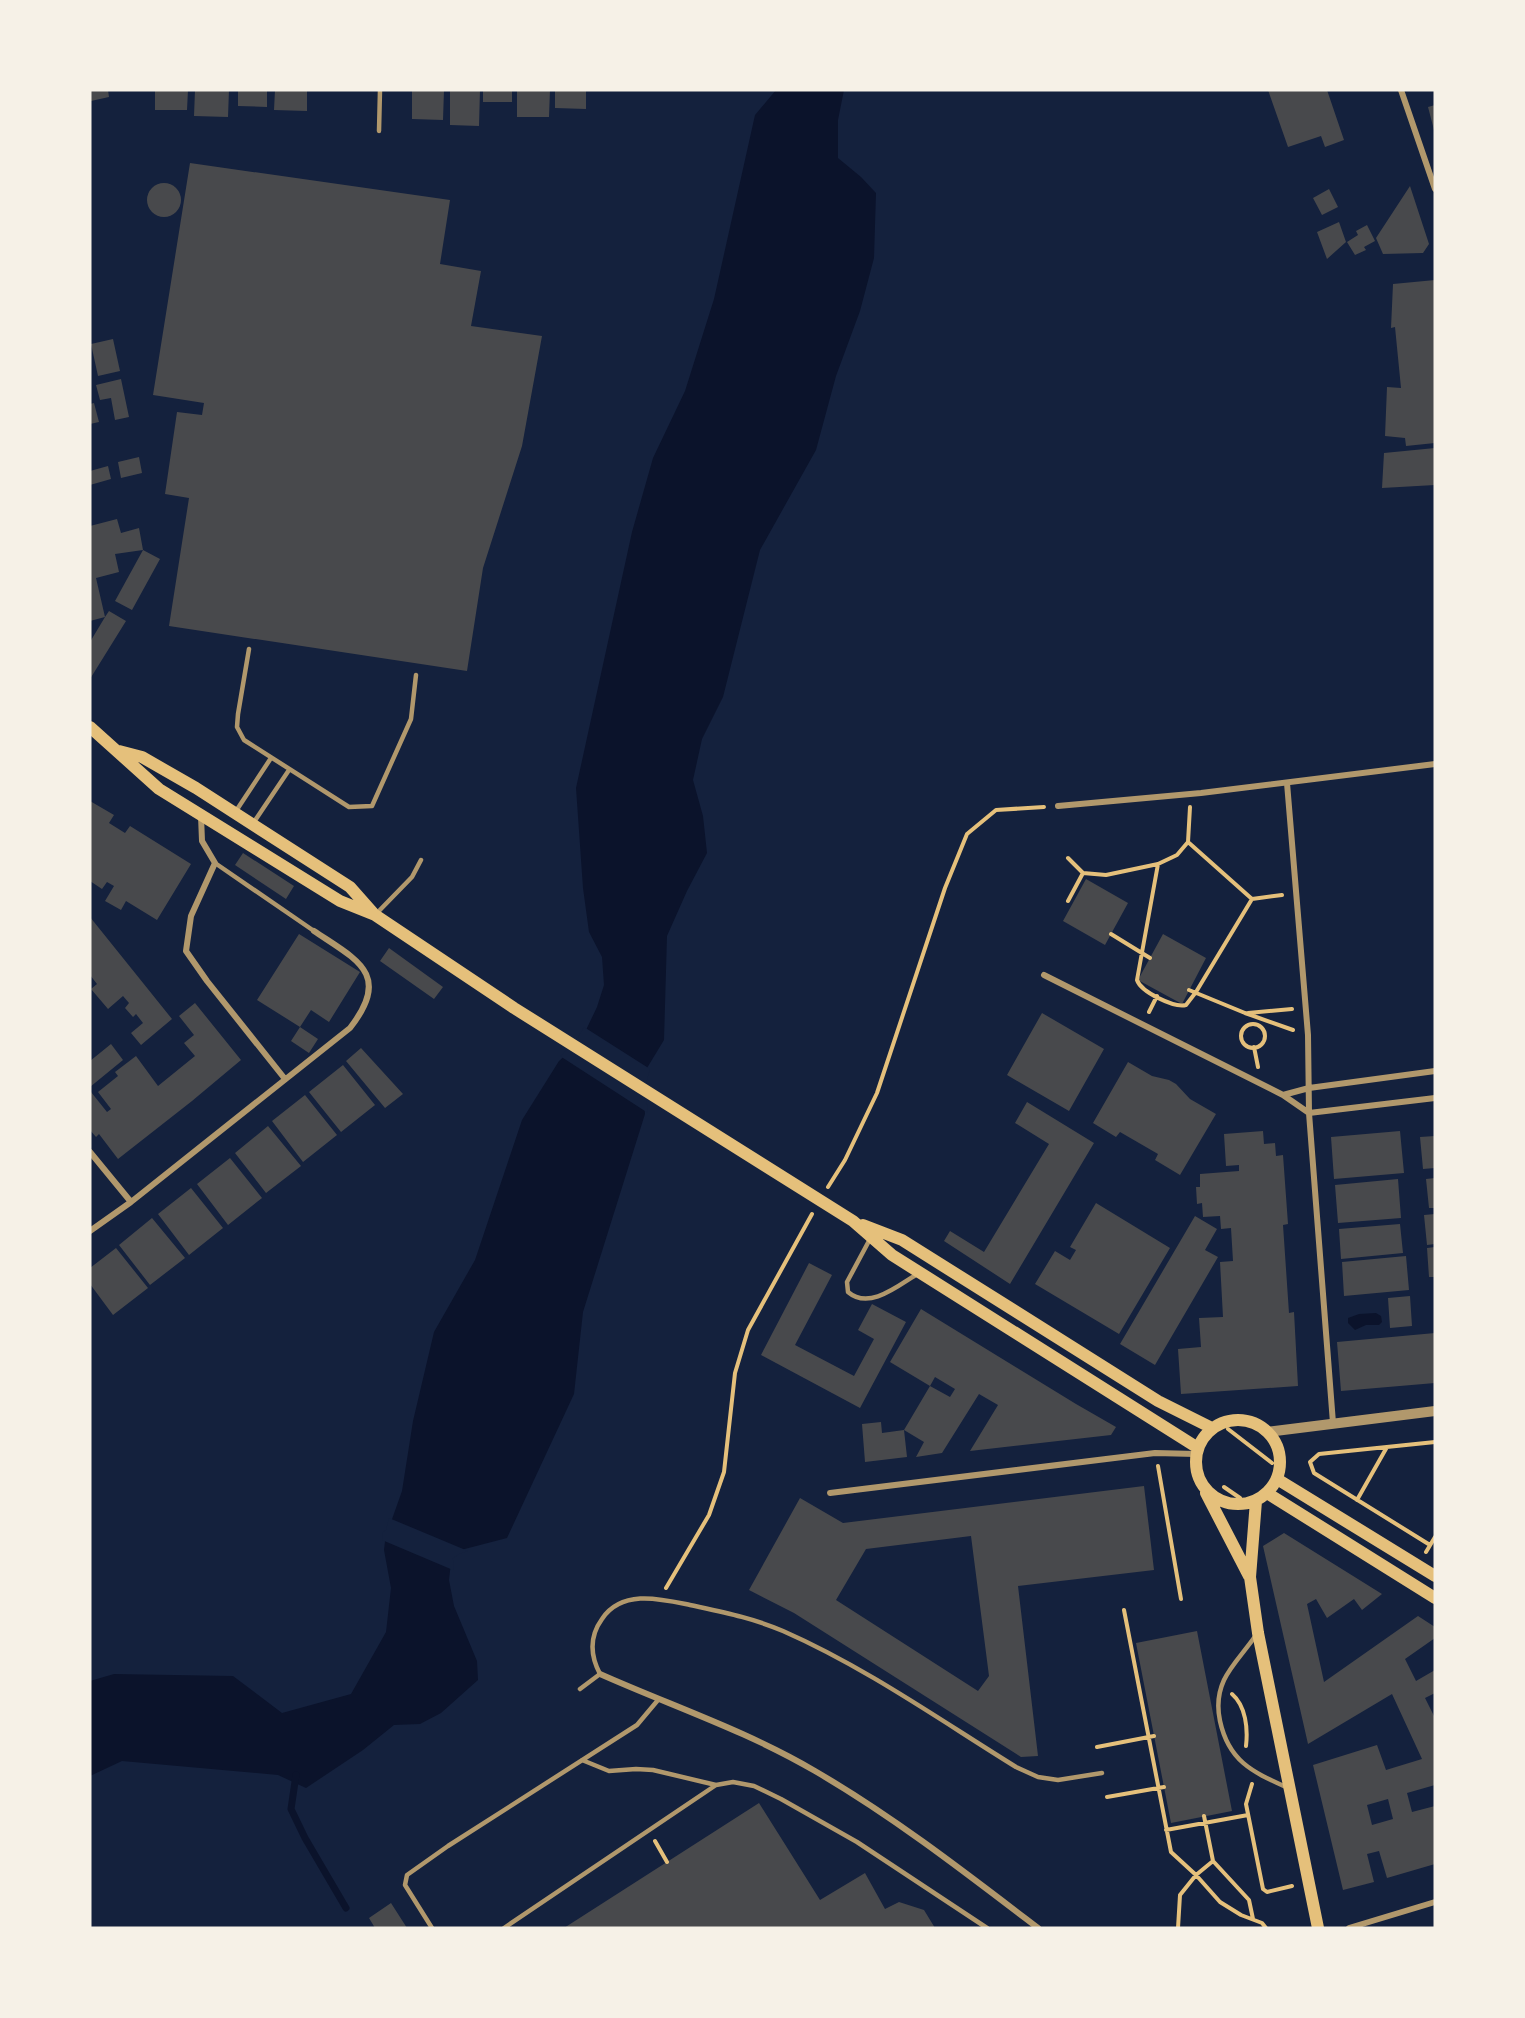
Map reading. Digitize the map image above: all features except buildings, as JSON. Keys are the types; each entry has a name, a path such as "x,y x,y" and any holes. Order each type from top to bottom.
{"main road":[{"path":"90,727 159,789 340,901 375,915 514,1008 853,1221 892,1256 1197,1451"},
{"path":"115,749 142,757 350,887 375,915"},
{"path":"230,833 242,833 252,825"},
{"path":"853,1221 902,1240 1158,1401 1217,1426"},
{"path":"1203,1488 1215,1499 1231,1505 1248,1504 1267,1493 1278,1474 1278,1449 1267,1432 1252,1422 1242,1420 1217,1426 1202,1439 1197,1451 1196,1469 1203,1488 1250,1577"},
{"path":"1278,1474 1435,1576"},
{"path":"1267,1493 1435,1598"},
{"path":"1256,1501 1250,1577 1258,1633 1318,1928"}],"street":[{"path":"1401,90 1435,189"},
{"path":"1058,806 1190,794 1435,764"},
{"path":"1287,783 1308,1035 1309,1113 1333,1423"},
{"path":"201,815 202,842 215,863 191,916 186,951 285,1079"},
{"path":"90,1231 131,1202 350,1028 361,1014 368,997 369,979 363,966 314,931"},
{"path":"1044,975 1283,1095 1309,1113 1435,1098"},
{"path":"1283,1095 1309,1088 1435,1071"},
{"path":"90,1152 131,1202"},
{"path":"1267,1432 1435,1411"},
{"path":"830,1493 1197,1451"},
{"path":"600,1674 759,1741 814,1771 890,1818 1038,1928"},
{"path":"1349,1928 1435,1902"}],"lane":[{"path":"379,131 380,90"},
{"path":"249,649 237,727 244,740 349,807 372,806 411,719 416,675"},
{"path":"234,813 271,758"},
{"path":"252,825 289,770"},
{"path":"375,915 412,877 421,860"},
{"path":"215,863 314,931"},
{"path":"871,1237 847,1282 848,1292 854,1297 873,1298 920,1273"},
{"path":"580,1689 600,1674 593,1660 591,1643 607,1612 621,1602 660,1599 734,1615 781,1630 843,1660 1016,1767 1038,1777 1058,1780 1102,1773"},
{"path":"1258,1633 1224,1679 1218,1696 1219,1714 1224,1737 1232,1753 1257,1773 1291,1789"},
{"path":"432,1928 405,1885 407,1875 448,1846 637,1725 658,1700"},
{"path":"582,1760 609,1771 653,1770 716,1785 733,1782 754,1786 856,1842 987,1928"},
{"path":"504,1928 716,1785"}],"path":[{"path":"1068,858 1083,873 1106,875 1158,864 1177,855 1188,842 1190,794"},
{"path":"826,1190 845,1160 877,1093 945,888 967,834 996,810 1058,806"},
{"path":"1188,842 1252,899"},
{"path":"1158,864 1137,975 1141,988 1178,1006 1186,1005 1196,993 1252,899 1295,892"},
{"path":"1068,901 1083,873"},
{"path":"1111,934 1150,958"},
{"path":"1189,990 1308,1035"},
{"path":"1245,1013 1306,1008"},
{"path":"1252,1024 1260,1026 1265,1036 1259,1046 1251,1047 1242,1041 1242,1033 1245,1026 1252,1024"},
{"path":"660,1599 708,1515 724,1472 735,1372 748,1330 814,1210"},
{"path":"1217,1426 1278,1474"},
{"path":"1430,1545 1314,1473 1310,1462 1319,1454 1435,1442"},
{"path":"1357,1500 1388,1446"},
{"path":"1155,1454 1181,1599"},
{"path":"1124,1610 1171,1852 1220,1902 1262,1923 1266,1928"},
{"path":"1138,1685 1144,1684"},
{"path":"1222,1686 1236,1696 1241,1705 1247,1736 1246,1746 1239,1760"},
{"path":"1097,1747 1154,1736"},
{"path":"1257,1773 1247,1796 1248,1815 1264,1891 1310,1881"},
{"path":"1107,1797 1164,1787"},
{"path":"1166,1830 1248,1815"},
{"path":"1204,1816 1213,1861 1249,1900 1253,1920"},
{"path":"649,1830 668,1862"},
{"path":"1178,1928 1180,1894 1196,1875 1213,1861"}],"water":[{"path":"776,90 844,90 838,120 838,158 876,193 874,258 860,311 836,376 816,450 760,550 723,697 702,739 693,780 703,816 707,853 667,936 664,1040 647,1068 586,1030 604,985 602,957 589,932 583,888 576,788 632,532 653,458 685,391 714,299 755,115"},
{"path":"574,1047 643,1090 645,1114 583,1312 574,1394 507,1538 457,1551 391,1522 402,1491 413,1421 434,1332 475,1260 522,1120 559,1061"},
{"path":"1376,1313 1381,1316 1382,1322 1379,1325 1366,1325 1355,1330 1348,1323 1348,1318 1359,1314"},
{"path":"386,1533 451,1562 449,1580 454,1606 477,1661 478,1680 441,1713 420,1724 394,1725 363,1750 306,1788 278,1775 122,1761 90,1776 90,1681 114,1674 233,1676 282,1713 351,1694 386,1632 391,1588 384,1550"}],"pier":[{"path":"584,1027 650,1069 645,1087 648,1113 560,1056 574,1044"},
{"path":"389,1518 468,1551 452,1559 454,1561 453,1570 382,1540"}],"waterway":[{"path":"296,1775 291,1809 305,1838 346,1908"}]}
